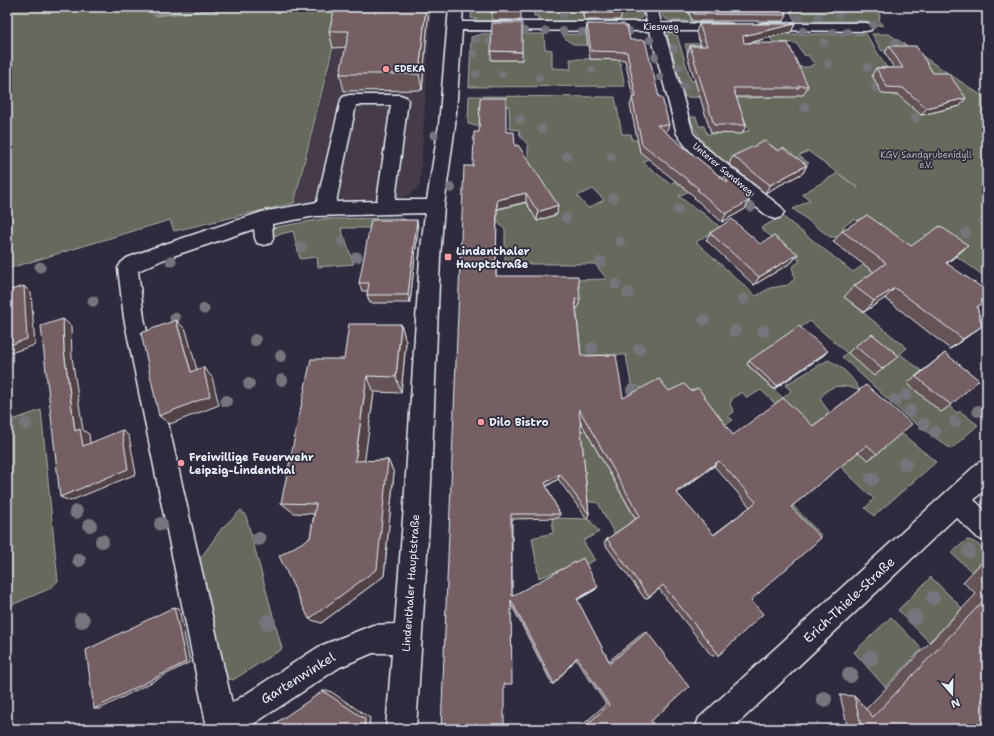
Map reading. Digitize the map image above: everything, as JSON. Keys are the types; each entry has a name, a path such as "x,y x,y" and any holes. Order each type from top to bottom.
{"street":[{"name":"Lindenthaler Hauptstraße","path":"401,729 417,506 430,258 435,206 447,125 456,7"},
{"name":"Unterer Sandweg","path":"650,7 685,134 700,152 775,212"},
{"name":"Kiesweg","path":"455,26 866,27"},
{"path":"325,209 349,100 400,100 385,207"},
{"path":"220,728 134,318 128,268 144,268 160,253 262,219 325,209 435,206"},
{"path":"262,219 264,238"},
{"name":"Erich-Thiele-Straße","path":"710,729 987,471"},
{"path":"956,500 987,529"},
{"name":"Gartenwinkel","path":"220,728 330,656 373,639 407,638"}],"shaded area":[{"path":"345,7 431,7 420,186 406,197 294,205"}],"green space":[{"path":"7,7 151,7 154,16 248,7 343,7 294,203 174,231 170,220 7,269"},
{"path":"153,7 239,7 156,15"},
{"path":"534,7 581,7 583,17 593,17 594,22 538,22 538,16 534,16"},
{"path":"616,7 641,7 643,16 638,21 615,22 619,19"},
{"path":"660,7 711,7 726,14 729,21 670,21 663,17"},
{"path":"788,7 871,7 880,15 880,22 884,26 867,21 795,21"},
{"path":"472,8 509,9 509,21 481,21 471,18"},
{"name":"KGV Sandgrubenidyll e.V.","path":"672,31 674,35 677,35 691,81 711,81 738,98 783,97 688,55 685,44 752,43 747,34 756,34 763,50 798,67 809,67 814,64 809,56 804,55 796,43 773,42 767,34 866,34 890,73 880,74 894,96 913,95 897,50 882,51 872,34 889,34 987,99 987,216 979,222 987,227 987,278 925,234 928,238 844,297 907,348 900,354 922,371 907,384 941,411 948,405 957,413 960,411 978,425 951,449 907,417 842,357 847,353 810,321 747,365 783,398 791,391 785,385 828,360 833,362 847,372 860,391 843,386 838,386 828,390 820,399 830,413 900,432 936,462 874,516 865,508 874,499 761,390 747,398 742,392 732,399 730,404 734,412 728,416 733,420 725,425 740,450 822,536 813,542 665,398 631,384 626,355 579,355 561,343 576,280 607,279 595,264 505,264 505,230 496,220 464,217 526,203 537,220 557,215 544,197 528,165 528,145 520,136 519,130 510,129 509,106 496,106 480,127 468,124 469,96 615,97 622,134 631,134 632,140 647,140 651,157 643,162 670,184 677,180 689,191 679,196 720,227 696,242 756,296 770,288 788,285 795,278 792,267 800,261 761,228 782,216 853,272 888,248 854,219 843,227 848,231 837,237 830,237 793,209 810,200 802,194 838,173 808,151 799,156 809,163 799,169 789,158 766,142 752,149 759,177 751,182 715,154 700,138 690,117 696,117 699,126 704,126 707,134 744,133 743,131 749,131 743,115 723,114 731,98 685,97 667,35","holes":["593,189 604,200 588,208 577,196"]},
{"path":"514,33 491,60 522,60 521,34 544,34 545,49 552,50 552,68 571,69 570,59 598,59 596,45 573,44 569,42 562,34 614,35 625,86 469,87 471,37 482,34"},
{"path":"392,218 406,220 413,223 418,228 341,228 354,264 318,267 317,257 300,259 293,231 273,236 271,228 323,219"},
{"path":"41,410 58,581 49,589 7,607 7,422"},
{"path":"585,430 636,520 615,535 598,503 585,501 578,431"},
{"path":"241,510 246,516 282,649 233,680 222,677 197,563 222,528"},
{"path":"552,518 589,519 599,532 583,541 595,560 583,566 581,562 539,578 532,538 553,533"},
{"path":"967,540 976,543 987,553 987,565 983,561 972,572 951,553"},
{"path":"931,577 962,608 929,642 898,610"},
{"path":"891,617 922,649 885,687 854,652"}],"building":[{"name":"EDEKA","path":"335,7 426,7 419,74 340,74 349,31 329,31"},
{"path":"492,7 521,7 521,12 492,12"},
{"path":"584,7 620,7 622,13 585,13"},
{"path":"691,7 783,7 787,15 694,14"},
{"path":"492,23 522,23 522,52 491,51"},
{"path":"587,24 624,24 627,26 630,40 645,40 659,97 662,97 669,125 657,125 728,183 725,174 752,194 745,198 749,201 726,214 697,190 699,189 642,144 632,97 636,97 627,52 591,51"},
{"path":"699,24 795,24 743,36 744,43 788,43 808,86 798,86 799,88 733,88 746,125 714,125 690,46 707,46"},
{"path":"889,46 916,46 933,73 948,73 966,98 927,108 903,88 887,87 876,68 903,68"},
{"path":"480,98 506,98 506,132 514,132 515,146 518,145 558,205 538,212 526,193 497,200 496,276 578,276 580,299 575,299 581,356 616,355 623,398 659,379 669,391 684,384 691,391 698,388 733,435 783,398 813,426 866,385 912,424 877,454 867,445 791,507 821,538 751,600 763,614 719,655 663,585 649,597 607,539 640,516 579,409 589,514 560,474 545,483 560,514 511,514 512,596 583,558 598,587 577,599 610,663 647,632 689,687 651,721 657,729 582,729 609,705 577,657 554,684 511,600 512,684 504,684 504,729 441,729 464,166 473,166 474,132 479,132","holes":["719,461 756,502 714,535 676,492"]},
{"path":"765,141 778,151 783,148 807,165 770,185 733,156"},
{"path":"867,215 911,246 940,226 968,245 946,263 987,291 987,299 977,307 982,326 963,339 895,288 874,301 854,286 886,263 842,231"},
{"path":"732,219 760,244 774,236 798,254 759,277 710,233"},
{"path":"371,220 417,220 408,295 367,295 369,283 359,283"},
{"path":"24,286 27,339 7,346 7,291"},
{"path":"63,319 64,351 75,431 80,429 83,446 122,430 128,469 60,497 41,326"},
{"path":"176,320 191,372 203,367 210,396 159,416 141,333"},
{"path":"349,324 401,324 396,377 367,376 355,461 388,460 377,569 309,619 279,556 310,538 316,504 281,503 311,359 344,359"},
{"path":"799,326 828,351 777,386 749,361"},
{"path":"872,334 899,356 882,369 855,346"},
{"path":"945,353 979,380 951,405 916,377"},
{"path":"987,571 987,585 980,579"},
{"path":"987,597 987,719 978,729 862,729 854,696 873,717"},
{"path":"174,607 186,662 94,709 86,650"},
{"path":"323,691 365,719 364,729 267,729"}],"place":[{"name":"EDEKA","path":"386,69"},
{"name":"Lindenthaler Hauptstraße","path":"448,257"},
{"name":"Dilo Bistro","path":"481,422"},
{"name":"Freiwillige Feuerwehr Leipzig-Lindenthal","path":"181,463"}]}
